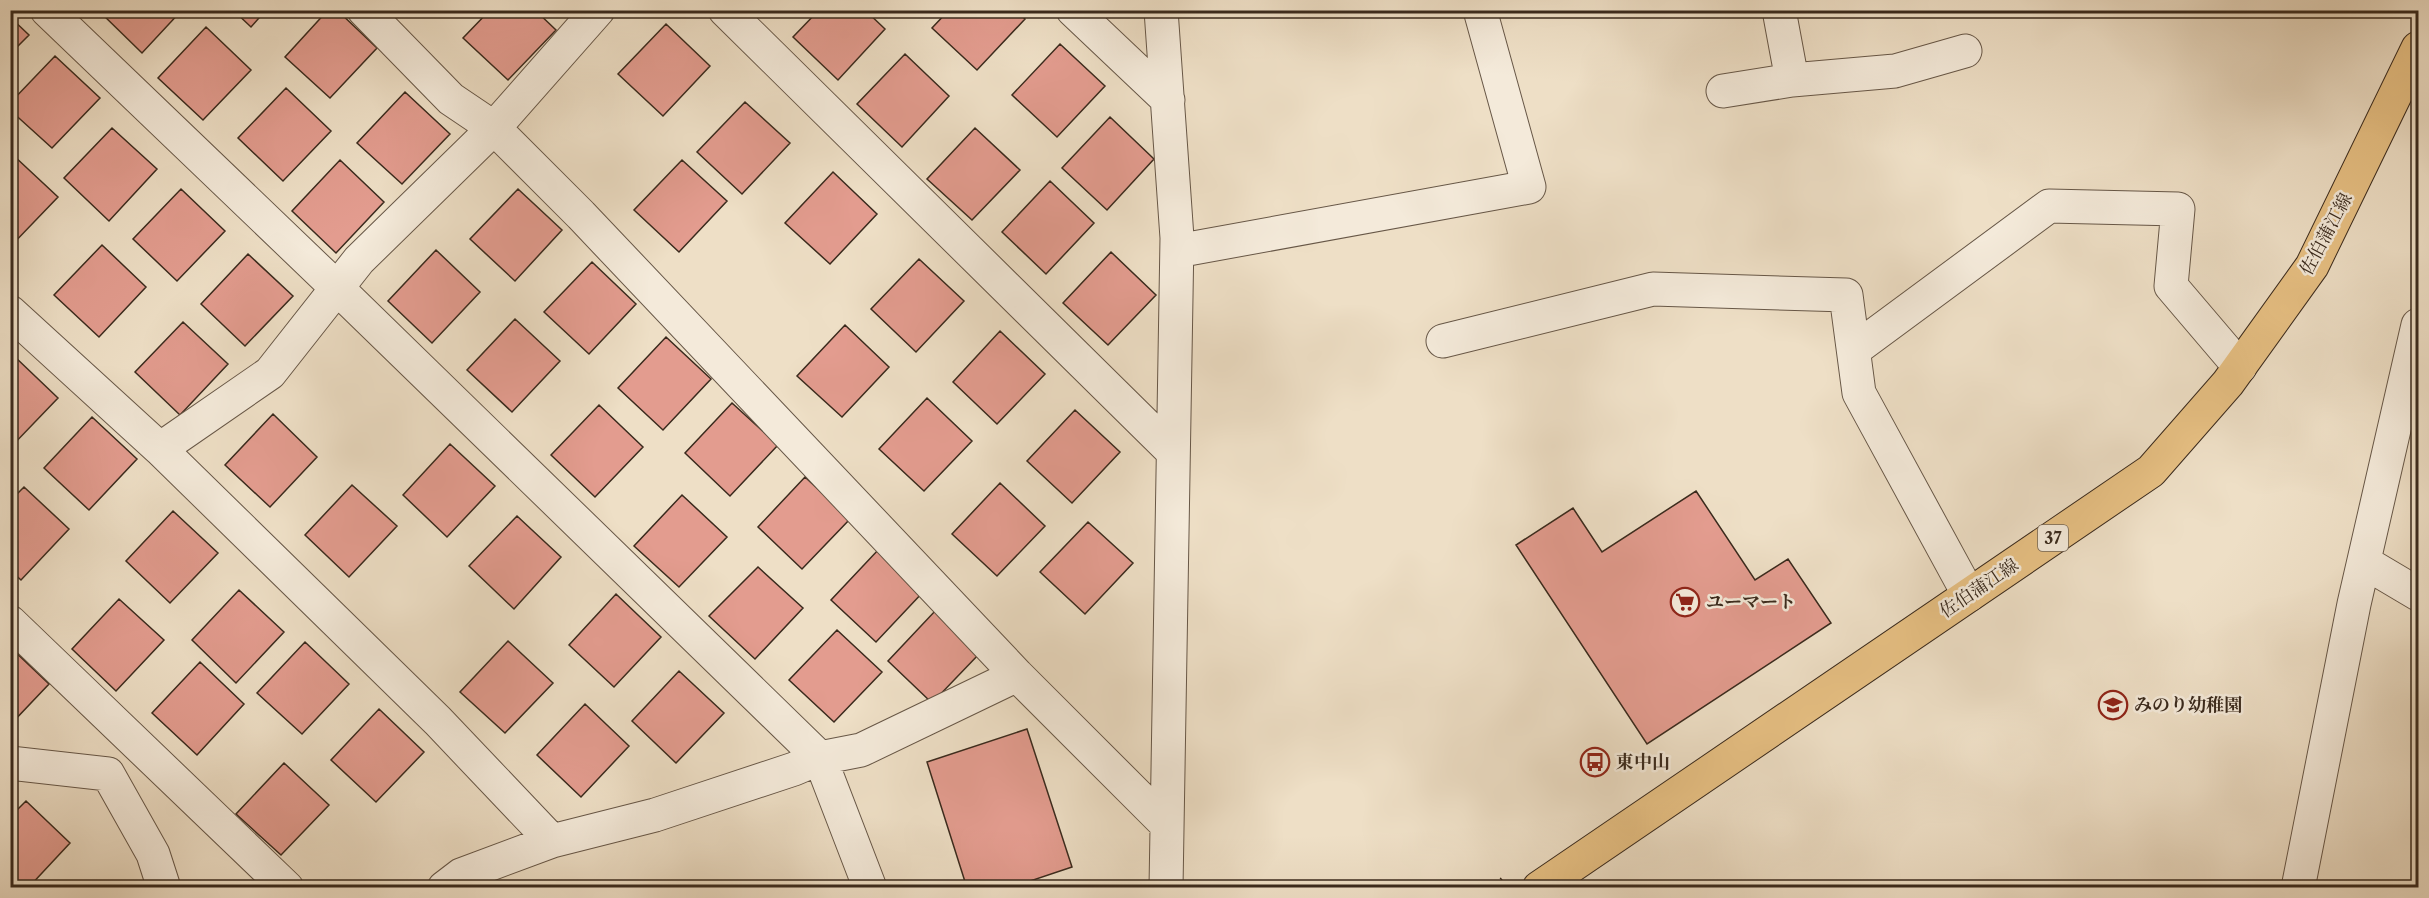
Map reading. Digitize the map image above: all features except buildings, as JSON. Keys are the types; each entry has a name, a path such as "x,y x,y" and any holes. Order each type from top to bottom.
{"main road":[{"name":"佐伯蒲江線","path":"1539,888 2151,471 2240,367 2312,266 2418,48"}],"street":[{"path":"48,10 820,758 870,888"},
{"path":"364,10 451,99 494,128 581,215 1017,675 1166,824"},
{"path":"160,449 270,373 359,260 494,128 598,10"},
{"path":"726,10 1172,451"},
{"path":"1073,10 1168,100"},
{"path":"1161,10 1177,251 1166,888"},
{"path":"1177,251 1529,188 1480,10"},
{"path":"1779,10 1792,80"},
{"path":"1723,91 1792,80 1895,71 1965,51"},
{"path":"1854,350 2049,206 2178,209 2171,286 2240,367"},
{"path":"1443,341 1653,289 1846,295 1859,393 1969,595"},
{"path":"10,312 160,449 438,721 552,841"},
{"path":"2298,888 2364,562 2418,325"},
{"path":"2364,562 2418,594"},
{"path":"10,622 287,888"},
{"path":"444,888 461,875 552,841 655,815 794,769 820,758 861,750 1017,675"},
{"path":"10,764 108,774 153,854 164,888"}],"path":[{"path":"1490,888 1510,874"}],"place":[{"name":"ユーマート","path":"1685,602"},
{"name":"みのり幼稚園","path":"2113,705"},
{"name":"東中山","path":"1595,762"}]}
